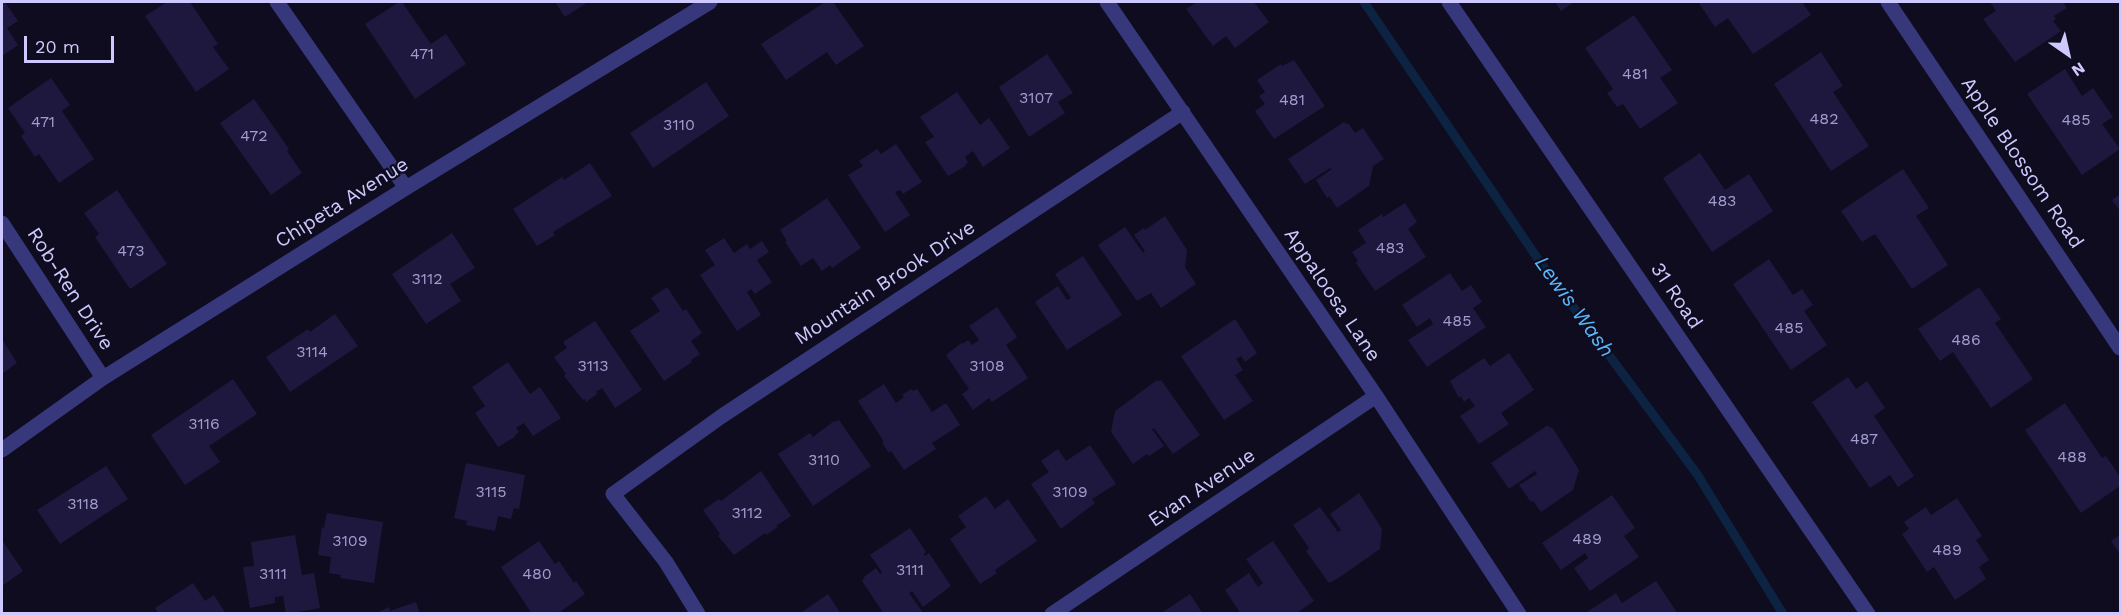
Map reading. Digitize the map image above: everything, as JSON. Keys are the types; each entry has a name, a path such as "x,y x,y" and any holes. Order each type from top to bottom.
{"street":[{"path":"277,2 406,188"},
{"name":"Appaloosa Lane","path":"1107,2 1376,396 1519,614"},
{"name":"31 Road","path":"1449,2 1868,614"},
{"name":"Apple Blossom Road","path":"1888,2 2121,348"},
{"name":"Chipeta Avenue","path":"2,450 103,378 705,3"},
{"name":"Mountain Brook Drive","path":"698,614 666,562 613,494 722,416 1183,112"},
{"name":"Rob-Ren Drive","path":"2,223 103,378"},
{"name":"Evan Avenue","path":"1052,614 1376,396"}],"building":[{"path":"2,2 5,2 18,21 7,28 18,45 2,56"},
{"path":"167,2 190,2 218,44 213,47 229,69 196,92 145,16"},
{"path":"402,2 431,44 446,34 466,64 415,99 365,24"},
{"path":"555,2 588,2 565,17"},
{"path":"825,2 833,2 864,46 836,65 827,52 786,80 761,44"},
{"path":"1197,2 1254,2 1269,22 1235,48 1226,36 1213,46 1186,9"},
{"path":"1555,2 1574,2 1561,11"},
{"path":"1698,2 1802,2 1811,15 1753,54 1728,18 1715,27"},
{"path":"1990,2 2063,2 2067,8 2054,16 2056,19 2053,21 2061,31 2015,62 1983,19 1996,11"},
{"path":"1634,15 1672,70 1660,78 1678,103 1640,129 1623,104 1617,107 1607,93 1613,89 1585,48"},
{"path":"1821,52 1843,86 1833,92 1869,146 1831,171 1774,84"},
{"path":"1047,54 1073,93 1058,102 1065,113 1029,137 999,87"},
{"path":"1294,60 1325,106 1274,139 1255,111 1265,104 1259,96 1265,92 1257,80 1281,64 1282,66"},
{"path":"2065,69 2082,96 2093,88 2113,117 2102,124 2120,149 2082,175 2027,94"},
{"path":"51,78 70,105 62,111 94,159 59,183 39,154 35,157 21,136 25,133 8,108"},
{"path":"706,82 729,116 653,168 630,133"},
{"path":"957,92 980,125 989,118 1010,148 983,167 973,151 965,157 968,162 964,167 948,176 925,142 934,137 920,117"},
{"path":"254,99 289,149 287,151 302,173 271,195 220,123"},
{"path":"1344,122 1348,123 1355,133 1363,128 1384,159 1373,166 1369,186 1337,208 1329,196 1327,198 1316,180 1332,169 1330,168 1305,184 1288,159"},
{"path":"896,144 922,182 903,194 900,190 895,192 910,215 885,232 848,175 863,166 859,161 877,149 881,154"},
{"path":"1700,153 1725,190 1749,174 1773,211 1712,252 1663,178"},
{"path":"590,163 612,196 553,232 555,235 537,246 513,209 562,177 564,180"},
{"path":"1903,169 1929,208 1916,216 1948,265 1912,289 1875,234 1862,242 1841,211"},
{"path":"117,190 167,264 130,289 95,237 99,234 84,213"},
{"path":"2120,194 2120,211 2112,200"},
{"path":"827,198 861,248 832,268 830,265 822,271 813,258 801,266 780,230"},
{"path":"1405,203 1417,222 1408,229 1426,257 1375,291 1356,263 1358,261 1352,252 1366,243 1358,230 1382,214 1383,217"},
{"path":"1165,216 1187,250 1185,267 1196,284 1161,308 1151,293 1137,301 1098,245 1125,227 1143,253 1145,251 1134,235"},
{"path":"452,233 475,268 450,284 461,301 426,324 392,274"},
{"path":"724,238 734,253 747,244 750,249 762,241 769,252 757,260 772,282 755,294 751,289 747,292 761,315 737,331 700,275 715,265 705,250"},
{"path":"1083,256 1122,315 1067,350 1035,302 1058,286 1067,300 1071,298 1055,274"},
{"path":"1769,259 1793,295 1802,289 1813,305 1804,311 1827,345 1791,370 1733,284"},
{"path":"1450,273 1462,291 1471,285 1482,302 1473,308 1486,327 1427,367 1408,340 1433,324 1430,318 1417,327 1402,305"},
{"path":"667,287 702,333 691,341 700,354 664,381 630,331 660,311 651,298"},
{"path":"1979,287 2001,319 1995,323 2033,379 1991,408 1953,352 1940,361 1918,329"},
{"path":"997,307 1017,337 1006,345 1028,378 992,402 989,398 973,410 962,394 969,389 946,355 961,343 968,340 972,345 979,340 969,326"},
{"path":"335,314 358,346 290,392 266,357 308,329 310,332"},
{"path":"1235,319 1257,353 1245,362 1241,356 1236,359 1243,370 1235,375 1253,401 1224,420 1181,356"},
{"path":"595,321 642,390 615,408 602,388 586,402 585,399 583,400 564,376 566,374 554,357 567,348 563,342"},
{"path":"2,339 17,363 2,374"},
{"path":"1509,353 1534,390 1501,413 1509,424 1479,444 1460,416 1475,406 1469,398 1464,402 1461,396 1459,398 1450,381 1484,358 1490,366"},
{"path":"508,362 530,394 540,387 561,418 533,436 524,423 516,428 519,432 515,437 498,447 475,413 485,406 472,387"},
{"path":"1848,377 1856,389 1867,381 1885,408 1874,416 1914,476 1898,487 1890,475 1870,488 1812,402"},
{"path":"233,379 257,414 209,446 220,462 185,485 151,435"},
{"path":"1157,380 1161,380 1200,435 1173,454 1154,428 1152,429 1164,446 1133,464 1111,432 1115,411"},
{"path":"884,384 896,403 911,389 913,391 917,389 932,412 946,403 960,425 932,443 936,449 904,470 891,451 889,453 882,443 884,442 858,401"},
{"path":"2065,403 2102,458 2106,456 2120,477 2120,486 2081,513 2025,430"},
{"path":"839,420 871,466 813,506 778,454 810,433 813,437 834,421"},
{"path":"1548,425 1552,427 1579,470 1573,490 1541,512 1519,485 1537,474 1535,471 1509,489 1491,463"},
{"path":"1090,445 1116,484 1092,499 1095,503 1061,529 1031,484 1049,472 1041,461 1058,449 1066,461"},
{"path":"466,463 525,475 519,509 514,508 511,519 498,516 495,531 466,525 467,521 454,518"},
{"path":"106,466 128,499 60,544 37,510"},
{"path":"761,471 791,516 734,555 718,536 720,534 703,510 719,499 721,501"},
{"path":"1359,493 1382,529 1380,549 1329,583 1306,551 1309,548 1293,525 1320,507 1338,532 1341,530 1330,514"},
{"path":"1612,495 1635,528 1624,536 1639,557 1590,591 1574,568 1588,558 1585,553 1561,570 1542,543"},
{"path":"986,496 995,509 1008,499 1037,541 995,570 997,573 980,584 950,539 966,527 958,516"},
{"path":"1957,498 1982,536 1976,540 1989,560 1979,567 1986,579 1955,600 1934,567 1927,572 1902,534 1909,529 1904,522 1926,507 1931,515"},
{"path":"327,513 383,522 374,583 340,578 341,575 329,573 331,557 318,555 322,527 324,528"},
{"path":"910,528 926,552 925,556 929,553 951,586 923,607 912,591 909,593 924,614 884,614 862,581 876,568 880,574 882,572 870,555"},
{"path":"295,535 302,575 314,573 320,608 286,614 283,596 275,597 275,603 250,608 243,567 254,566 251,542"},
{"path":"2120,535 2120,554 2111,541"},
{"path":"2,540 23,571 2,586"},
{"path":"539,541 555,564 559,561 574,583 576,581 585,594 557,614 532,614 501,567"},
{"path":"1273,541 1314,601 1295,614 1241,614 1225,590 1249,573 1258,587 1263,583 1246,559"},
{"path":"1656,581 1678,614 1584,614 1616,593 1622,603"},
{"path":"193,583 205,601 214,595 226,614 159,614 155,608"},
{"path":"828,594 841,614 799,614"},
{"path":"1190,594 1203,614 1160,614"},
{"path":"416,602 420,614 374,614 389,607 390,611"}],"waterway":[{"name":"Lewis Wash","path":"1364,2 1540,262 1697,474 1783,614"}]}
